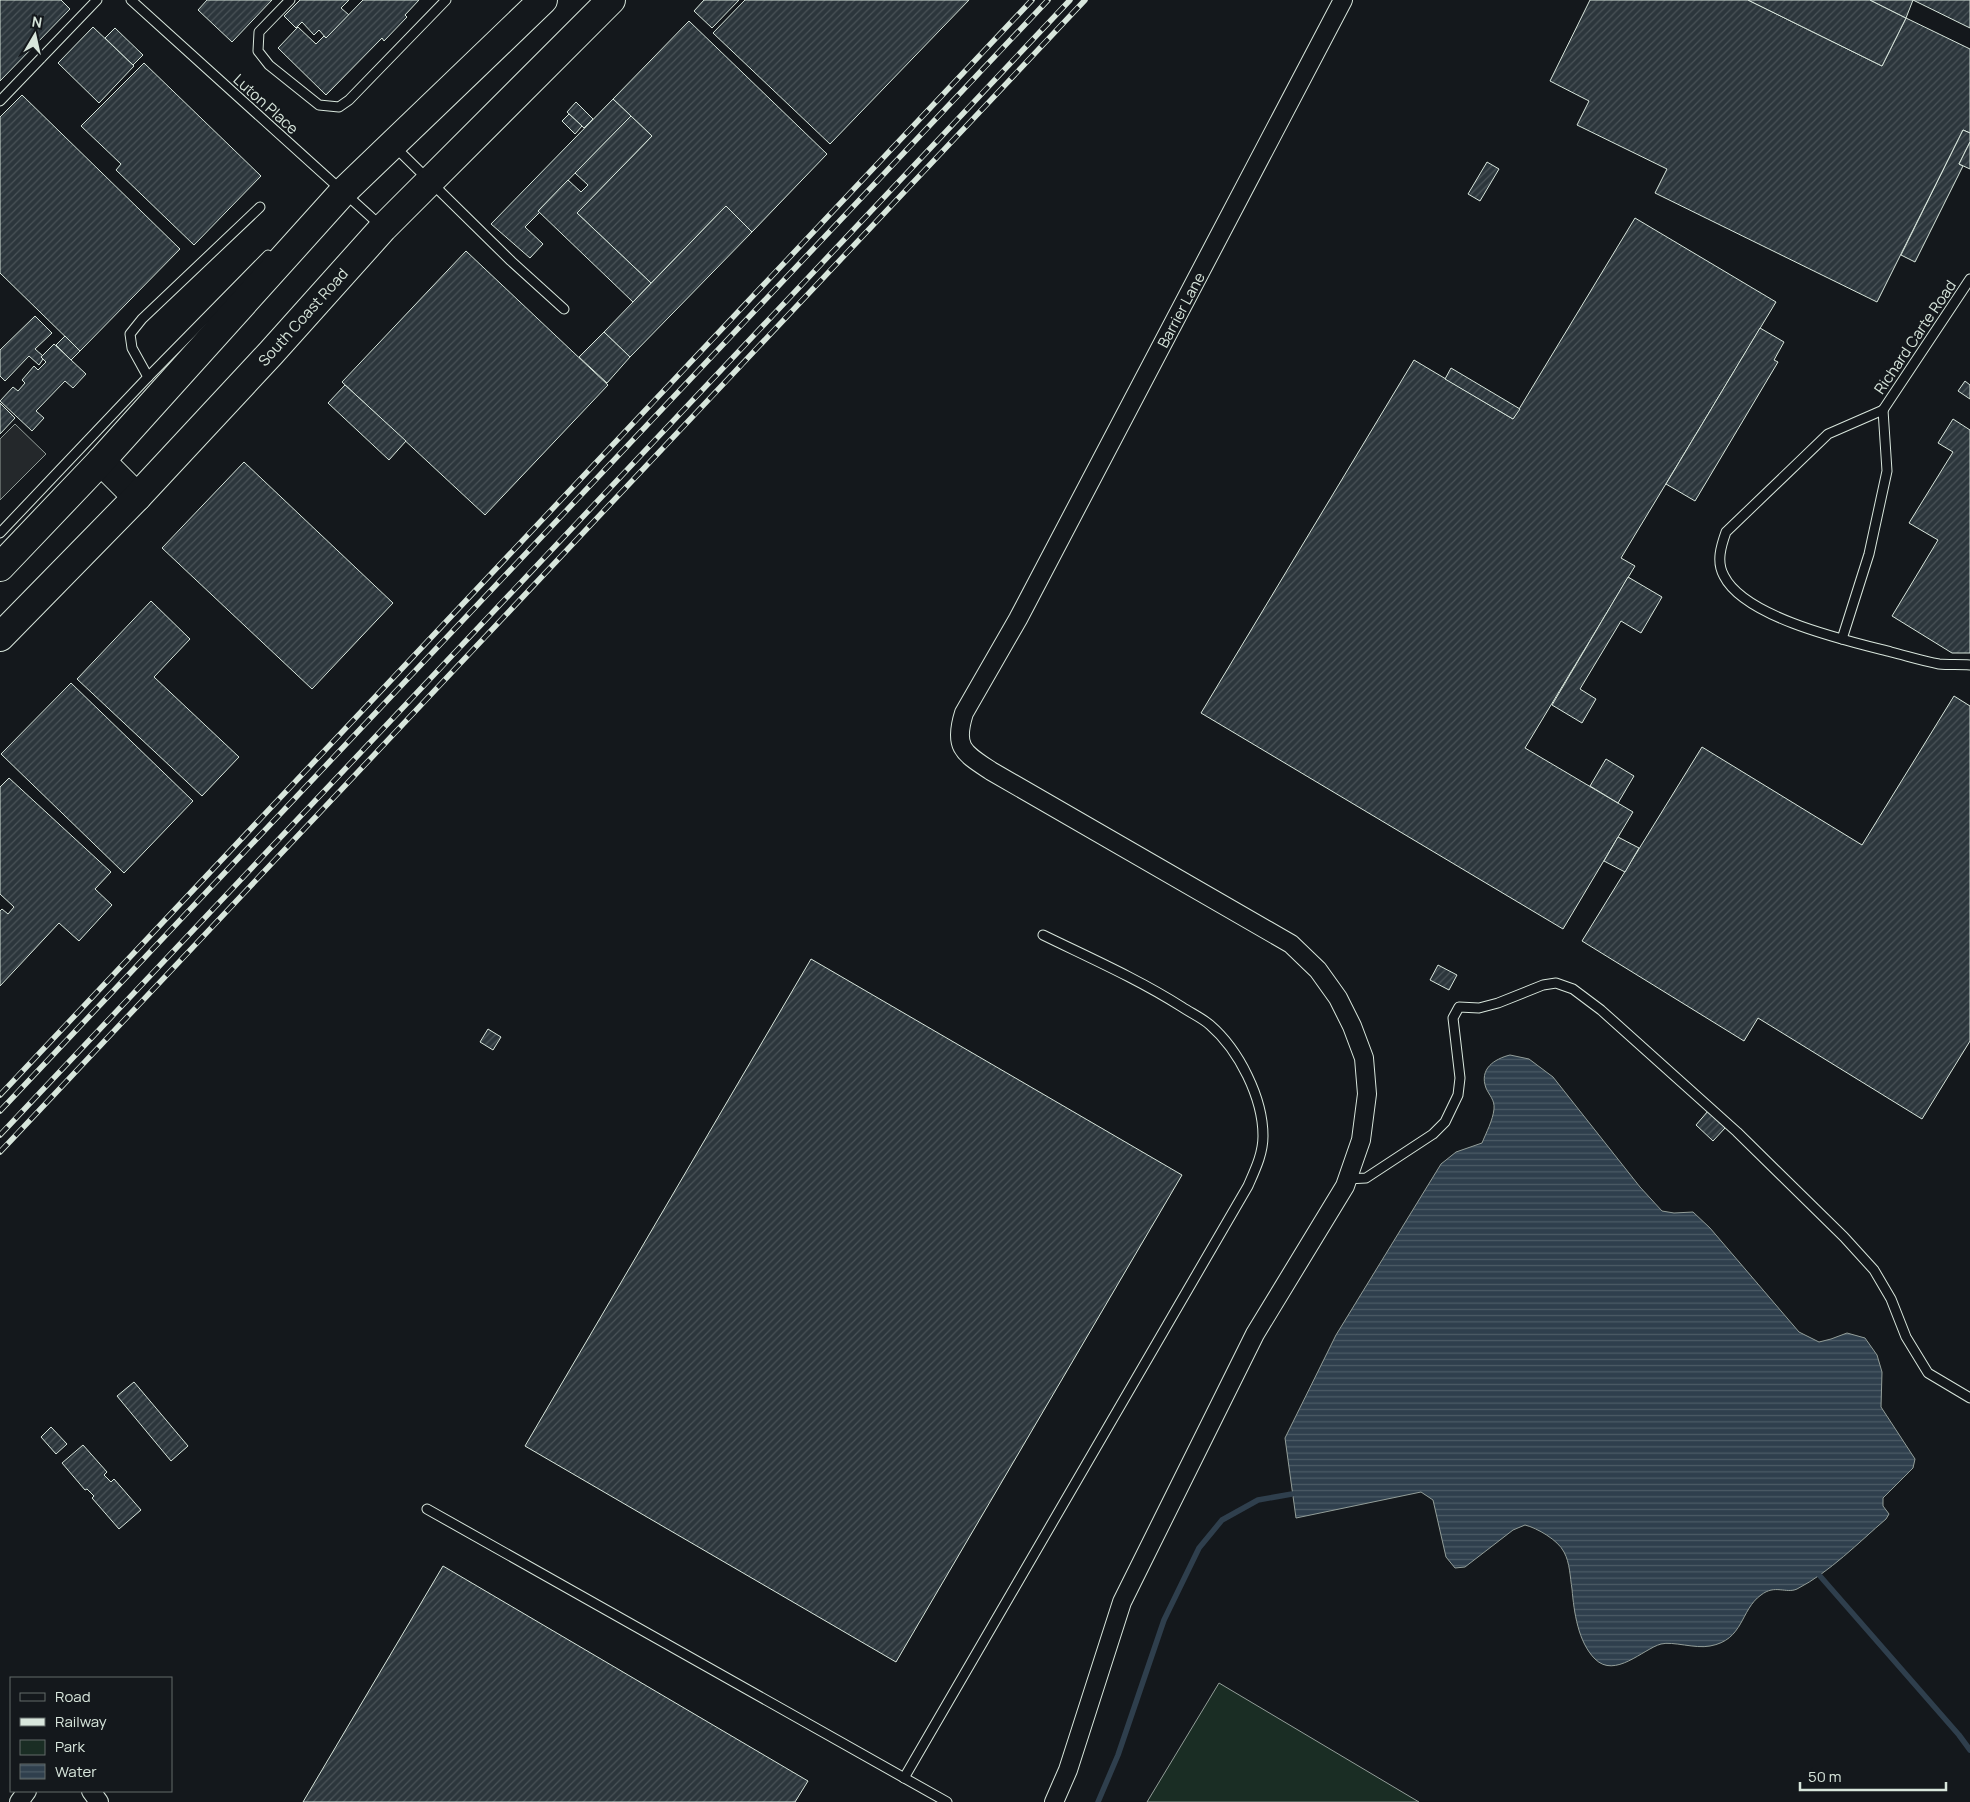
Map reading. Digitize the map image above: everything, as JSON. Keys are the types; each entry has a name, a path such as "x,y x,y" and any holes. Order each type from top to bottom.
{"highway":[{"path":"0,568 101,461 336,190 393,145 543,0"},
{"name":"South Coast Road","path":"0,638 137,498 383,228 430,183 606,2"},
{"path":"101,461 137,498"}],"street":[{"name":"Barrier Lane","path":"1054,1802 1068,1770 1122,1602 1255,1334 1345,1186 1361,1140 1367,1094 1364,1058 1352,1026 1338,998 1318,970 1291,944 991,771 968,756 960,744 959,729 964,713 1018,619 1344,0"}],"lane":[{"path":"0,101 97,0"},
{"name":"Luton Place","path":"131,0 336,190 383,228"},
{"path":"290,0 259,32 258,51 268,65 319,104 339,107 349,100 446,0"},
{"path":"393,145 511,261 564,309"},
{"path":"148,377 132,348 130,334 142,319 260,207"},
{"path":"0,533 148,377 276,247"},
{"name":"Richard Carte Road","path":"1883,410 1970,279"},
{"path":"1842,639 1868,554 1886,471 1883,410 1828,434 1726,532 1719,554 1723,576 1739,594 1771,614 1842,639 1940,664 1970,665"},
{"path":"904,1778 1248,1186 1259,1161 1263,1137 1261,1111 1248,1078 1236,1054 1211,1025 1152,988 1044,935"},
{"path":"1347,1179 1366,1178 1433,1134 1445,1122 1458,1095 1460,1078 1453,1018 1459,1007 1479,1008 1498,1003 1543,985 1556,983 1573,989 1601,1010 1647,1050 1737,1132 1844,1237 1874,1270 1891,1299 1906,1337 1928,1372 1970,1398"},
{"path":"428,1510 947,1802"}],"green space":[{"path":"1219,1683 1419,1802 1147,1802"}],"shaded area":[{"path":"15,424 46,454 0,500 0,439"}],"water":[{"path":"1510,1055 1529,1059 1553,1077 1640,1187 1662,1211 1674,1213 1693,1212 1710,1228 1799,1332 1819,1342 1847,1333 1865,1338 1877,1355 1882,1372 1881,1407 1915,1459 1913,1468 1883,1498 1883,1506 1889,1514 1886,1519 1843,1557 1809,1582 1797,1589 1771,1590 1761,1595 1749,1608 1736,1631 1721,1643 1704,1647 1666,1643 1620,1664 1611,1666 1603,1664 1589,1652 1581,1635 1576,1617 1568,1561 1557,1543 1541,1532 1525,1525 1513,1530 1465,1567 1455,1568 1446,1557 1433,1500 1421,1492 1296,1518 1285,1438 1336,1335 1441,1164 1456,1152 1482,1143 1494,1109 1493,1100 1484,1081 1486,1070 1494,1062"}],"building":[{"path":"0,0 61,0 70,9 0,81"},
{"path":"207,0 272,0 232,42 198,10"},
{"path":"300,0 349,0 341,8 349,15 326,38 319,30 314,35 302,22 296,28 284,16"},
{"path":"363,0 419,0 405,15 407,17 384,41 382,38 326,95 278,48 298,27 316,44 324,36 326,38"},
{"path":"704,0 739,0 712,28 694,11"},
{"path":"745,0 969,0 830,144 713,33"},
{"path":"1590,0 1748,0 1882,66 1906,18 1970,49 1970,133 1963,130 1877,302 1655,193 1667,169 1577,125 1589,101 1550,81"},
{"path":"1748,0 1870,0 1906,18 1882,66"},
{"path":"1870,0 1913,0 1906,18"},
{"path":"1913,0 1970,0 1970,28"},
{"path":"689,21 827,154 752,232 726,206 651,283 577,213 652,136 613,99"},
{"path":"93,27 134,66 99,103 58,63"},
{"path":"115,28 143,55 133,65 105,38"},
{"path":"144,63 261,176 194,245 116,170 121,164 81,126"},
{"path":"22,95 180,249 80,351 0,273 0,117"},
{"path":"613,99 631,116 538,211 540,212 525,227 543,244 530,258 491,224"},
{"path":"576,102 593,119 584,128 567,112"},
{"path":"569,114 582,126 575,134 562,121"},
{"path":"631,116 652,136 577,213 651,283 633,302 538,211 568,180 581,192 588,185 575,173"},
{"path":"1963,130 1970,133 1970,142 1959,164 1963,166 1915,262 1901,255"},
{"path":"1970,142 1970,169 1959,164"},
{"path":"1487,162 1499,169 1480,201 1468,194"},
{"path":"726,206 752,232 630,357 604,332"},
{"path":"1635,218 1776,302 1621,558 1635,566 1525,748 1633,812 1563,929 1201,713 1414,360 1513,419"},
{"path":"466,251 608,385 485,515 342,382"},
{"path":"35,316 52,333 35,349 43,356 41,357 43,359 39,365 29,356 5,381 0,376 0,350"},
{"path":"1760,328 1784,342 1774,360 1778,362 1695,501 1666,484"},
{"path":"604,332 630,357 607,383 579,357"},
{"path":"65,336 80,351 71,360 56,345"},
{"path":"54,344 86,374 73,388 65,381 36,411 44,418 32,431 0,401 13,387 18,391 25,383 22,380 34,366 38,370 46,362 41,357"},
{"path":"1451,368 1520,409 1513,419 1445,379"},
{"path":"1965,381 1970,385 1970,399 1958,391"},
{"path":"345,385 406,441 389,460 328,403"},
{"path":"0,403 15,418 0,434"},
{"path":"1953,419 1970,430 1970,653 1952,653 1892,616 1938,540 1909,523 1953,452 1938,443"},
{"path":"244,462 393,603 312,689 162,548"},
{"path":"1628,577 1662,597 1641,633 1621,621 1580,689 1596,699 1582,723 1552,705"},
{"path":"151,601 190,639 154,677 239,757 202,796 77,679"},
{"path":"71,683 193,801 124,873 1,754"},
{"path":"1954,696 1970,706 1970,1041 1922,1119 1758,1018 1744,1041 1582,941 1702,747 1862,845"},
{"path":"1606,759 1634,776 1618,803 1590,786"},
{"path":"9,778 111,872 95,889 112,905 79,941 59,923 0,986 0,911 2,909 8,914 14,907 0,894 0,787"},
{"path":"1618,837 1639,848 1625,872 1604,861"},
{"path":"811,959 1182,1175 896,1662 525,1446"},
{"path":"1438,965 1457,975 1449,990 1430,980"},
{"path":"488,1029 501,1037 493,1050 480,1042"},
{"path":"1708,1111 1725,1128 1713,1141 1696,1125"},
{"path":"134,1382 188,1446 171,1461 117,1396"},
{"path":"51,1427 67,1444 56,1454 41,1437"},
{"path":"83,1445 107,1472 104,1475 111,1482 114,1479 141,1510 119,1529 92,1498 94,1496 87,1489 85,1490 62,1463"},
{"path":"443,1566 808,1781 795,1802 303,1802"}],"waterway":[{"path":"1098,1802 1118,1755 1164,1620 1199,1548 1222,1520 1258,1500 1292,1494"},
{"path":"1820,1576 1970,1750"}],"railway":[{"path":"0,1095 1032,0"},
{"path":"0,1111 1048,0"},
{"path":"0,1135 1070,0"},
{"path":"0,1152 1085,0"}]}
